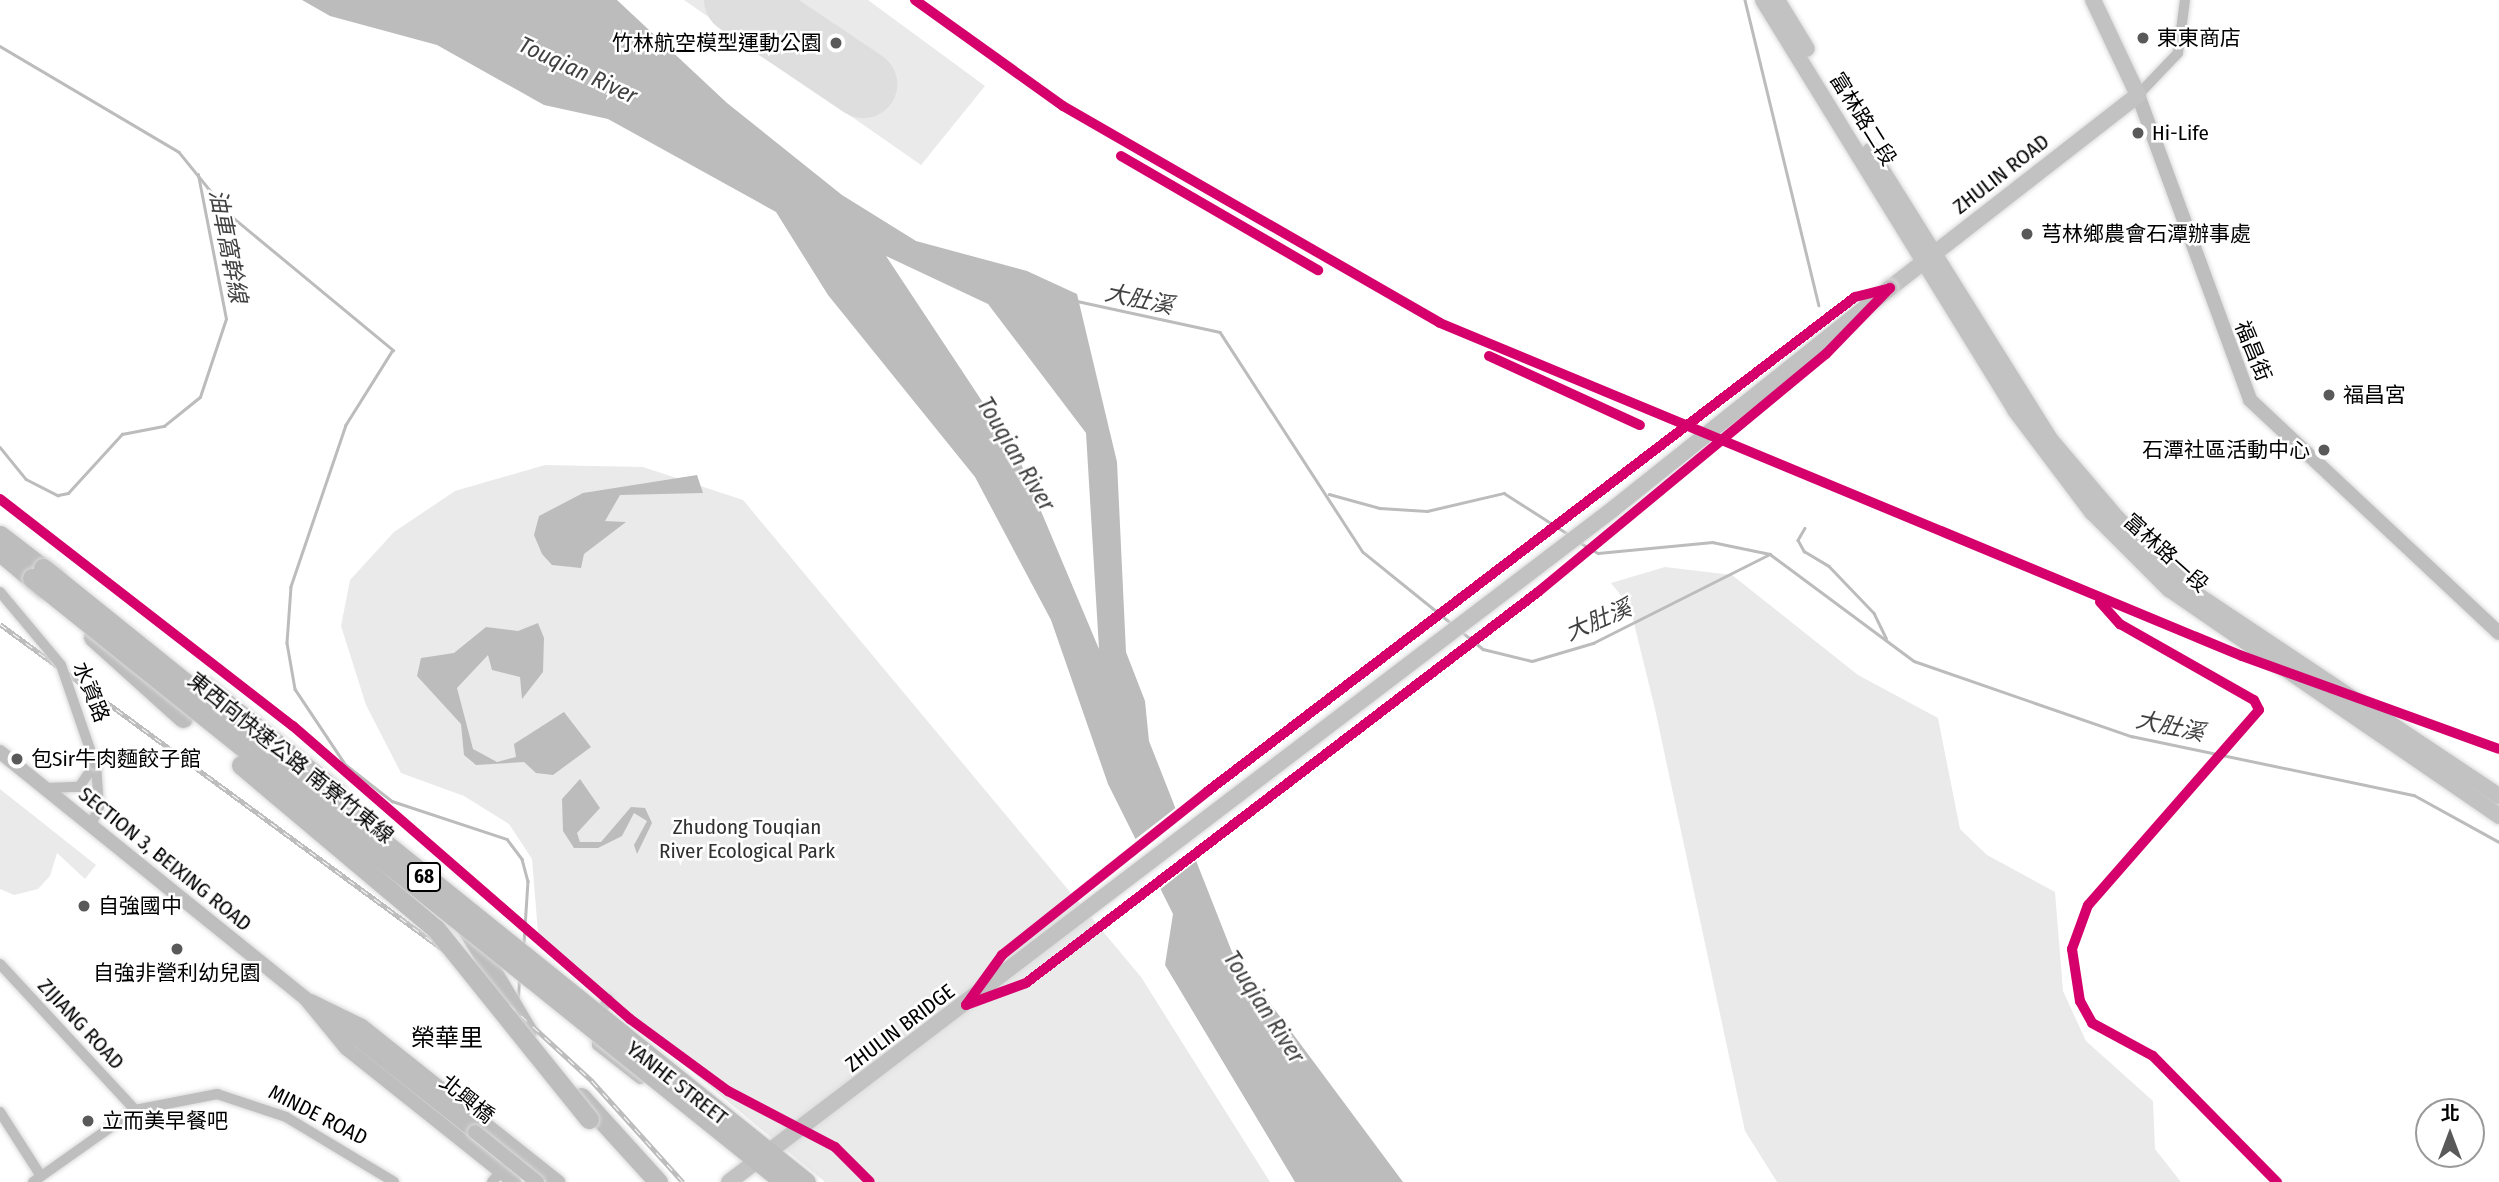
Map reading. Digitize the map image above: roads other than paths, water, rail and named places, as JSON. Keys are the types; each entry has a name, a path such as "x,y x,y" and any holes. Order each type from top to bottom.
{"highway":[{"name":"東西向快速公路 南寮竹東線","path":"0,535 38,573 784,1182"},
{"name":"東西向快速公路 南寮竹東線","path":"0,552 38,573 806,1182"},
{"path":"38,573 183,718 436,929 551,1078 647,1182"},
{"path":"38,573 258,727 396,842 454,908 526,1030 658,1182"}],"main road":[{"name":"富林路二段","path":"1763,0 1932,256"},
{"name":"富林路二段","path":"1777,0 1932,256"},
{"name":"福昌街","path":"2093,0 2138,94"},
{"name":"ZHULIN ROAD","path":"1890,288 2138,94"},
{"name":"富林路一段","path":"1932,256 2049,438 2183,583 2499,796"},
{"name":"富林路一段","path":"1932,256 2015,410 2092,512 2169,589 2499,816"},
{"name":"ZHULIN BRIDGE","path":"729,1182 1613,509 1890,288"}],"street":[{"path":"2138,94 2178,53 2185,0"},
{"name":"福昌街","path":"2138,94 2250,400 2499,633"},
{"name":"水資路","path":"0,592 61,665 95,765 99,807 91,825"},
{"name":"SECTION 3, BEIXING ROAD","path":"0,752 305,998 346,1048 496,1176 514,1182"},
{"path":"44,788 79,787 95,765"},
{"name":"ZIJIANG ROAD","path":"1,968 135,1110"},
{"name":"SECTION 3, BEIXING ROAD","path":"305,998 362,1026 558,1182"},
{"name":"北興橋","path":"305,998 537,1182"},
{"name":"YANHE STREET","path":"608,999 597,1020 597,1045 772,1182"},
{"name":"MINDE ROAD","path":"37,1179 135,1110 190,1095 250,1102 335,1142 394,1182"},
{"path":"0,1112 37,1179"},
{"path":"496,1176 518,1151"}],"water":[{"name":"Touqian River","path":"302,0 617,0 727,103 842,195 916,241 1027,271 1077,294 1117,462 1126,652 1145,701 1149,741 1232,952 1403,1182 1295,1182 1165,965 1173,914 1108,784 1051,620 975,477 828,295 776,212 608,119 544,105 437,45 330,16","holes":["886,256 988,304 1086,433 1099,649 1017,454"]},
{"path":"697,475 703,493 620,495 605,521 626,522 584,554 581,568 552,565 542,554 534,535 539,516 583,493"},
{"path":"538,623 544,638 543,672 522,699 520,677 492,670 488,655 457,688 473,749 497,762 516,757 514,744 564,712 591,747 553,775 536,773 524,762 476,765 464,755 461,724 417,676 421,658 454,653 486,627 518,631"},
{"path":"580,779 600,808 577,833 580,842 601,842 631,807 645,808 652,823 637,854 634,845 647,821 634,813 622,836 598,848 574,848 563,831 562,799"}],"waterway":[{"path":"1745,0 1819,305"},
{"path":"0,46 179,152 230,215 393,350 346,425 291,587 287,643 295,689 345,764 392,801 507,839 522,859 528,881 524,943"},
{"name":"油車窩幹線","path":"0,447 26,479 58,495 68,493 122,434 164,426 200,397 226,319 198,175"},
{"name":"大肚溪","path":"1077,301 1220,332 1363,552 1451,623"},
{"path":"1329,494 1380,508 1427,511 1504,493 1568,534"},
{"path":"1805,528 1798,540 1804,551 1829,566 1874,613 1886,638"},
{"path":"1579,542 1598,553 1712,542 1770,554"},
{"name":"大肚溪","path":"1462,632 1483,649 1532,661 1593,643 1770,554 1914,661 2131,736 2414,795 2499,842"},
{"path":"518,998 519,981"}],"railway":[{"path":"0,624 474,972 592,1081 683,1182"}],"place":[{"name":"東東商店","path":"2143,38"},
{"name":"竹林航空模型運動公園","path":"836,43"},
{"name":"Hi-Life","path":"2138,133"},
{"name":"芎林鄉農會石潭辦事處","path":"2027,234"},
{"name":"福昌宮","path":"2329,395"},
{"name":"石潭社區活動中心","path":"2324,450"},
{"name":"包Sir牛肉麵餃子館","path":"17,759"},
{"name":"自強國中","path":"84,906"},
{"name":"自強非營利幼兒園","path":"177,949"},
{"name":"立而美早餐吧","path":"88,1121"}],"district":[{"name":"榮華里","path":"447,1039"}],"park label":[{"name":"Zhudong Touqian River Ecological Park","path":"747,839"}]}
